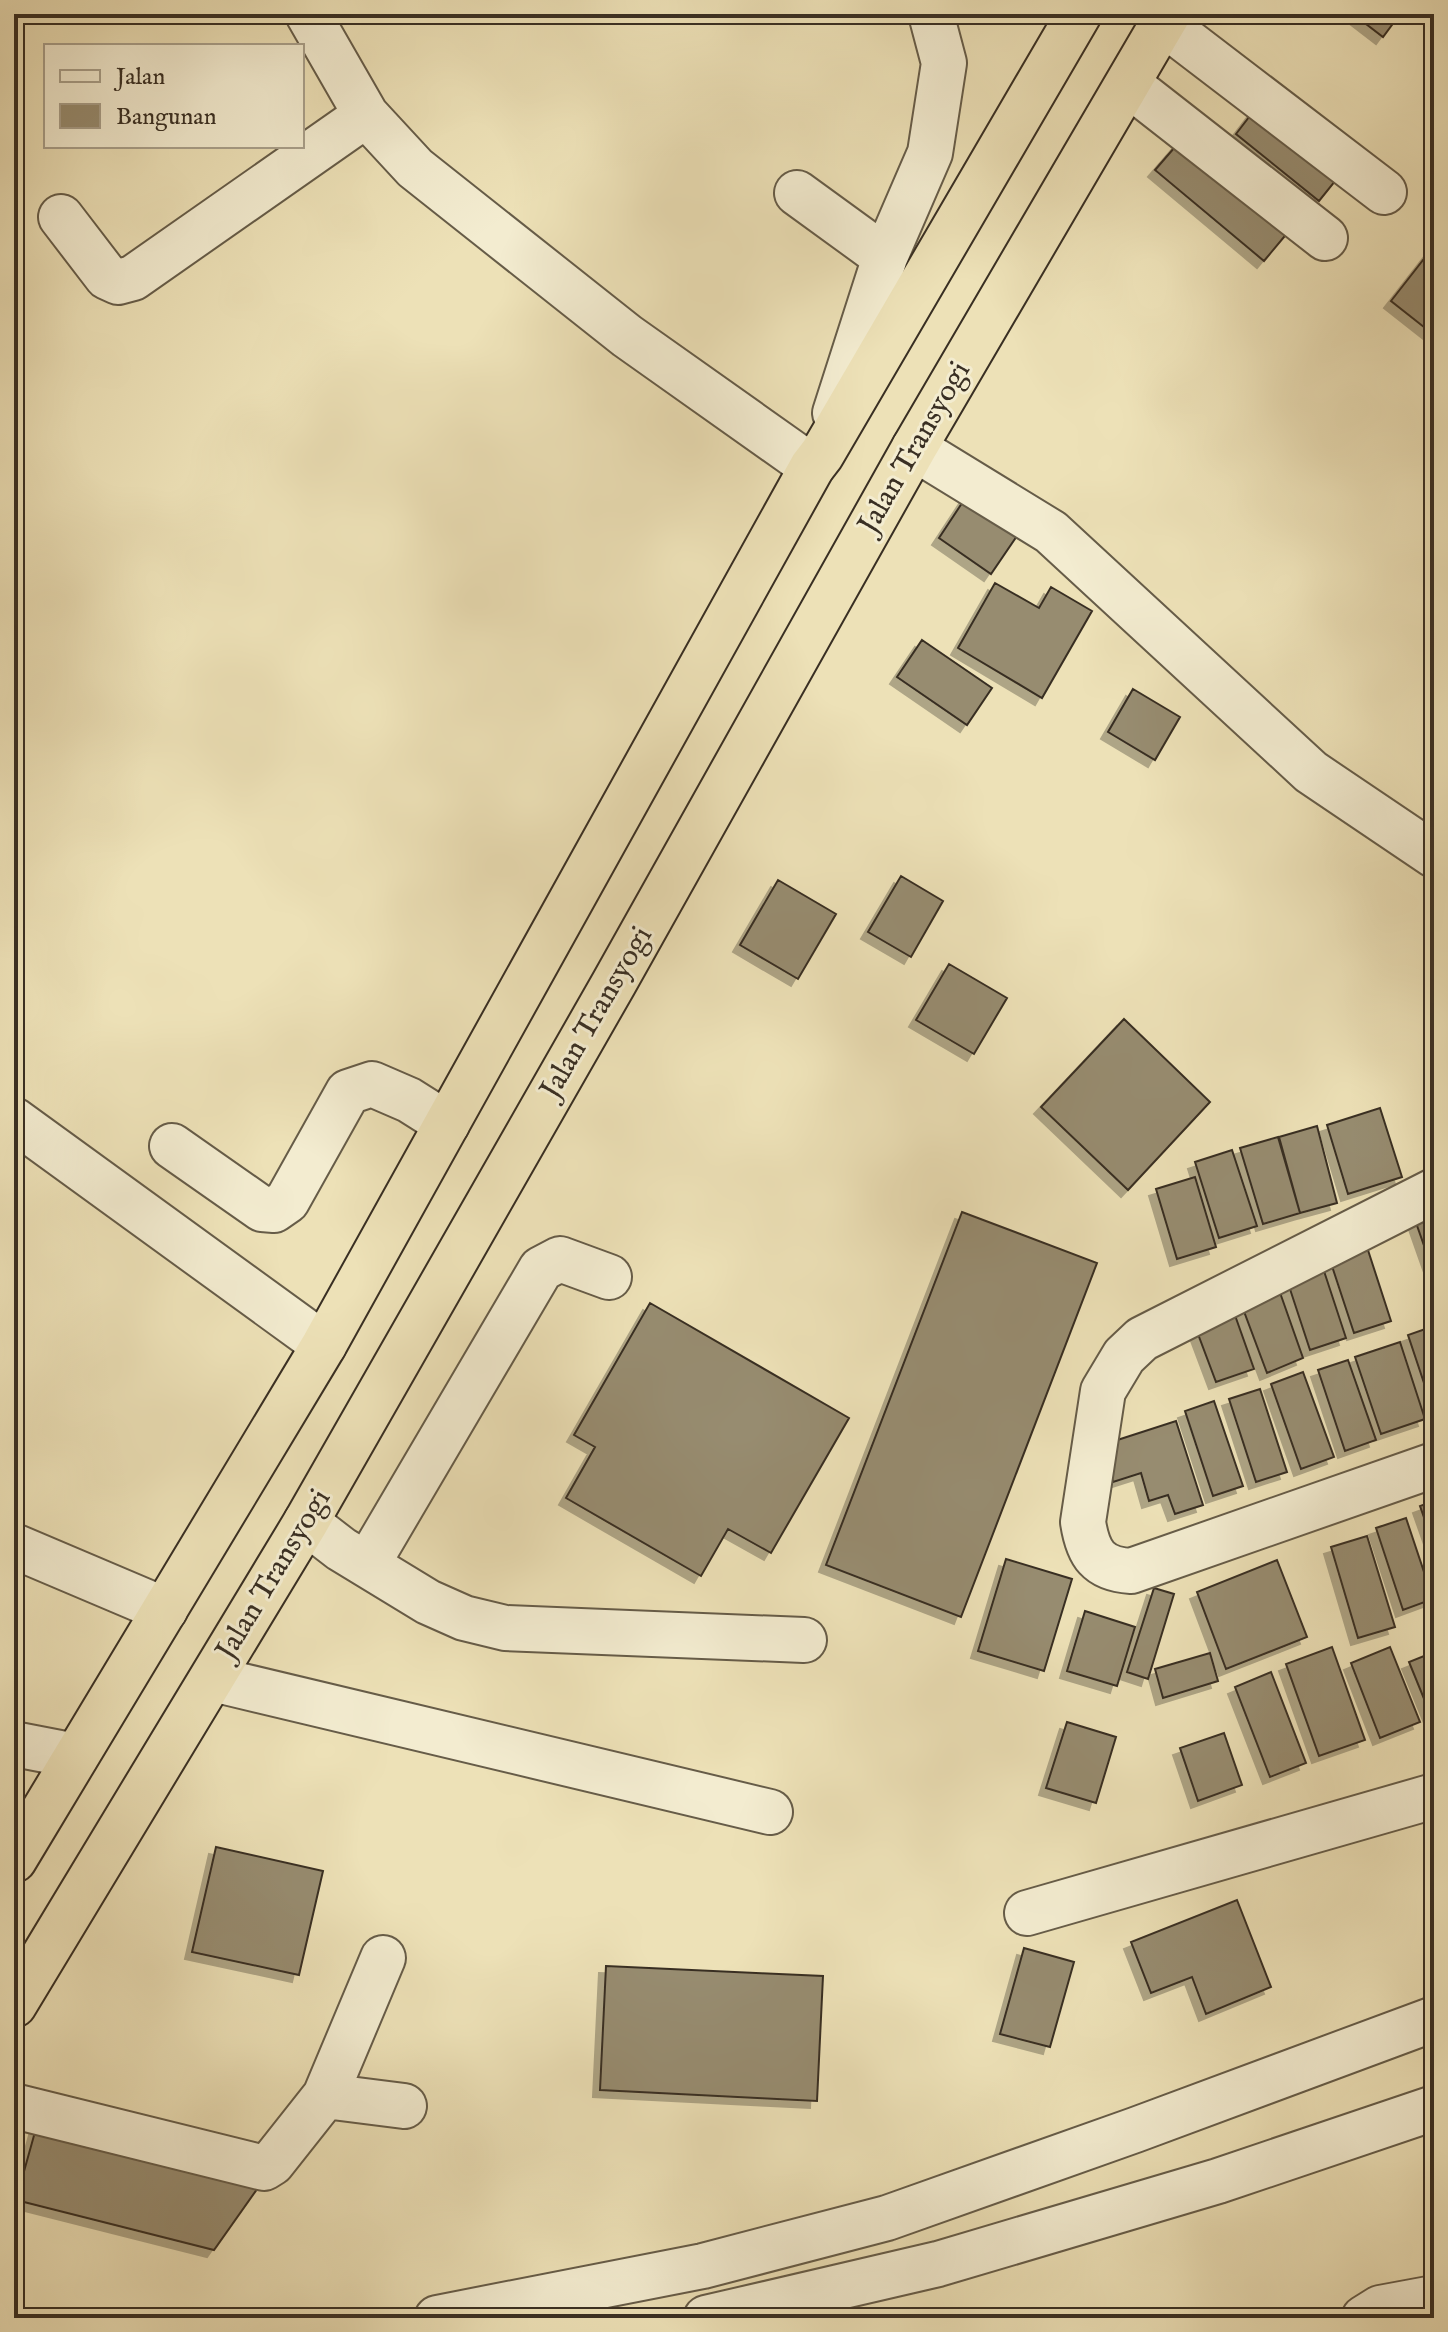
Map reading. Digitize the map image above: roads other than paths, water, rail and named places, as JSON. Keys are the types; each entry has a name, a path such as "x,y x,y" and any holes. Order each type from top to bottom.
{"highway":[{"path":"14,1860 324,1345 817,460 1079,14"},
{"name":"Jalan Transyogi","path":"14,2005 29,1945 213,1679 306,1522 614,983 914,448 1165,18"}],"street":[{"path":"308,14 366,115 415,168 615,326 817,460 885,257 930,153 944,63 931,14"},
{"path":"1165,18 1384,192"},
{"path":"1128,84 1325,238"},
{"path":"61,217 107,277 118,282 133,278 366,115"},
{"path":"797,193 885,257"},
{"path":"914,448 1051,532 1311,772 1434,855"},
{"path":"172,1146 262,1209 274,1210 287,1201 348,1092 372,1084 409,1100 447,1124"},
{"path":"14,1120 324,1345"},
{"path":"1434,1191 1142,1339 1124,1356 1103,1391 1083,1522 1085,1536 1099,1561 1109,1569 1131,1571 1434,1465"},
{"path":"368,1563 541,1269 560,1259 609,1277"},
{"path":"306,1522 341,1549 428,1602 464,1618 505,1628 804,1640"},
{"path":"14,1546 165,1610"},
{"path":"213,1679 770,1812"},
{"path":"14,1744 76,1756"},
{"path":"1027,1913 1434,1796"},
{"path":"14,2106 264,2168 272,2163 325,2096 383,1958"},
{"path":"463,2316 703,2266 887,2218 1434,2019"},
{"path":"325,2096 404,2106"},
{"path":"706,2318 938,2264 1218,2181 1434,2108"},
{"path":"1364,2318 1380,2308 1434,2298"}]}
